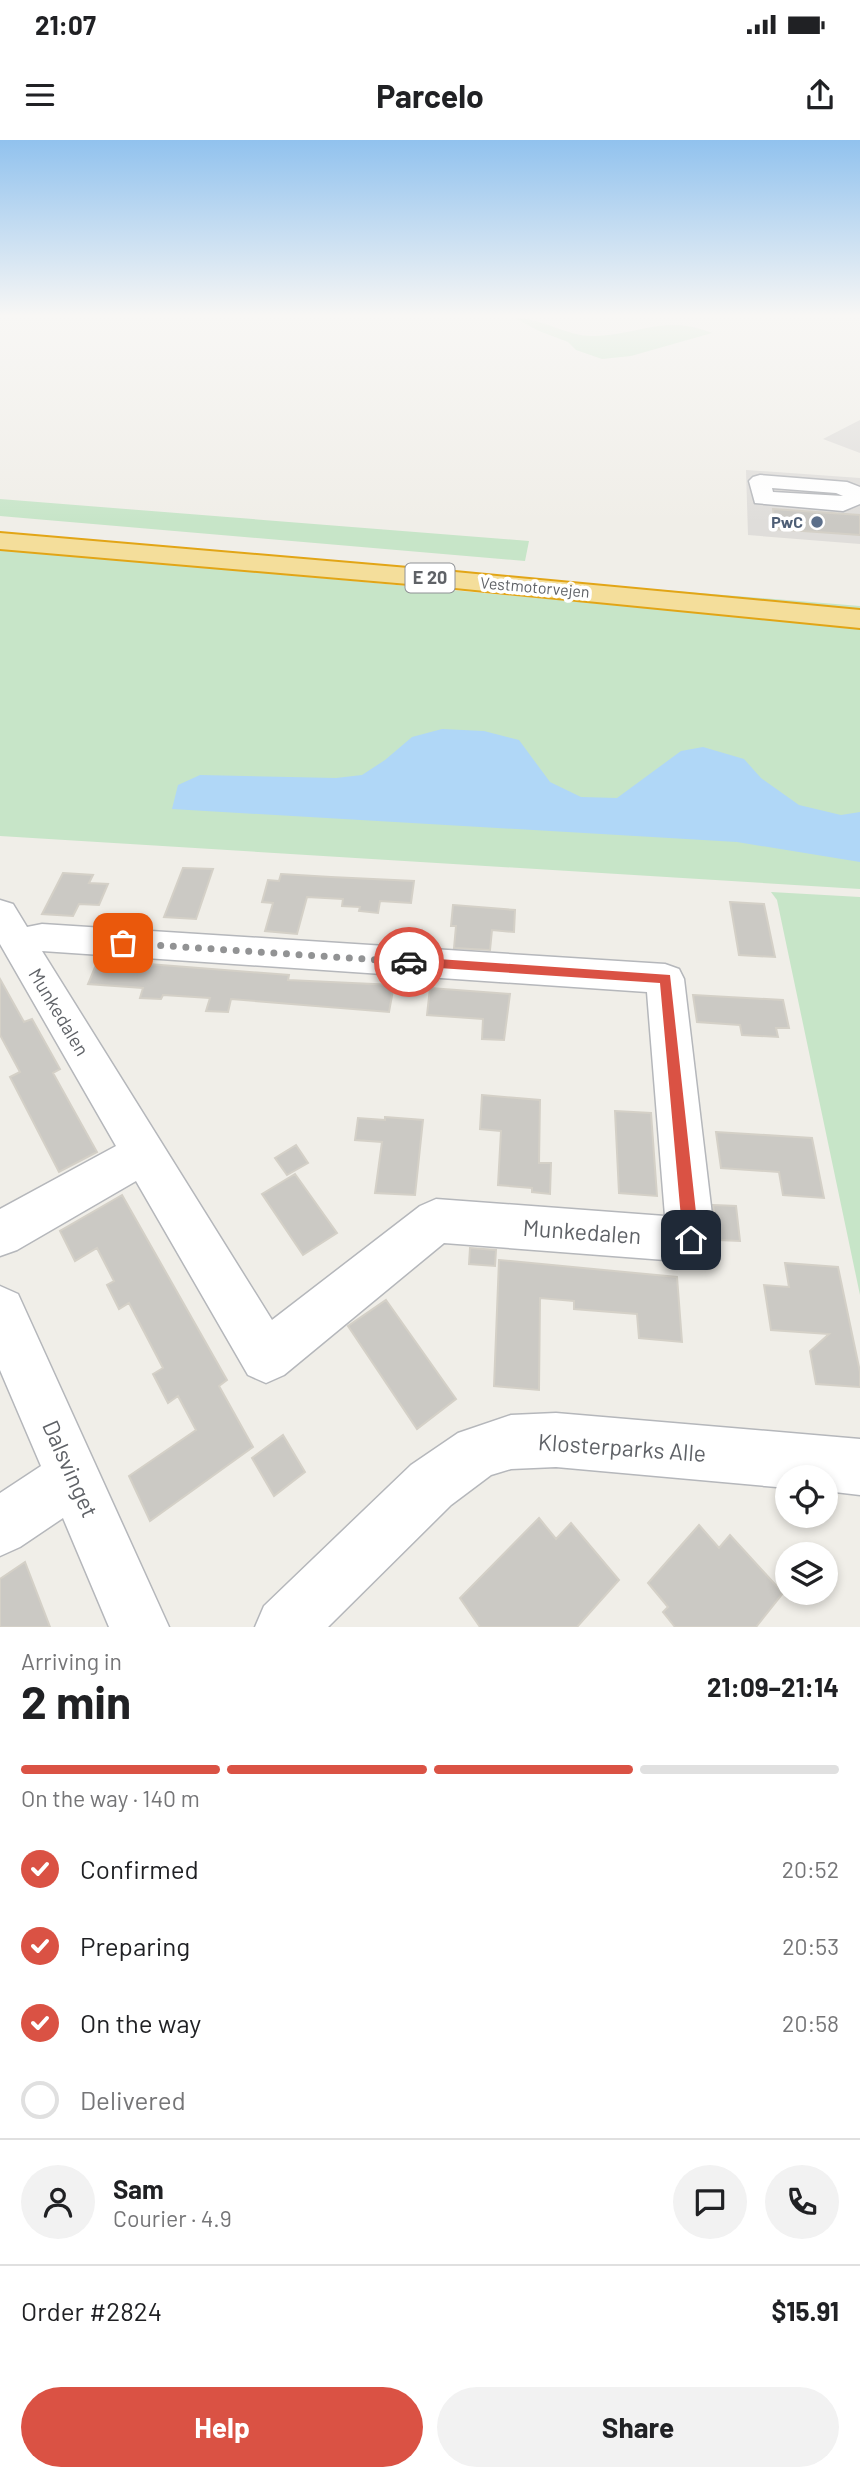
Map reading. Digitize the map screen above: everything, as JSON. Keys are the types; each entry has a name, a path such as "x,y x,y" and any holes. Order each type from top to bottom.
{"highway":[{"name":"Vestmotorvejen","path":"0,529 860,601"},
{"name":"Vestmotorvejen","path":"0,541 456,580 860,619"}],"street":[{"name":"Munkedalen","path":"9,928 42,937 665,979 691,1240 436,1221 266,1357 9,928"},
{"path":"0,1234 143,1154"},
{"name":"Dalsvinget","path":"0,1311 139,1627"},
{"name":"Klosterparks Alle","path":"285,1627 431,1485 477,1452 511,1442 556,1440 860,1466"},
{"path":"0,1527 74,1477"}],"shaded area":[{"path":"860,420 860,453 823,439"},
{"path":"746,470 860,478 860,544 748,535"}],"green space":[{"path":"0,499 529,541 525,561 0,516"},
{"path":"0,548 860,628 860,889 0,836"},
{"path":"490,576 860,606 860,614"},
{"path":"771,892 860,897 860,1295 777,900"}],"water":[{"path":"442,729 484,731 519,740 550,782 581,797 617,798 681,751 703,747 744,759 761,778 799,805 841,815 860,812 860,862 737,842 172,809 178,785 200,775 336,778 362,775 412,737"}],"building":[{"name":"PwC","path":"773,509 860,515 860,535 775,529"},
{"path":"183,868 213,869 196,919 164,917"},
{"path":"63,873 93,875 89,883 108,884 99,905 79,904 73,916 42,914"},
{"path":"281,874 414,881 411,903 380,901 378,913 359,911 360,907 342,906 343,899 307,897 297,934 265,931 273,903 262,902 268,880 279,881"},
{"path":"730,902 764,904 775,957 739,955"},
{"path":"453,905 515,910 514,932 492,930 490,950 454,948 456,926 451,926"},
{"path":"98,960 289,975 288,980 394,985 389,1012 231,999 228,1012 206,1011 210,998 163,995 161,999 140,998 143,988 88,984"},
{"path":"0,979 24,1022 32,1019 60,1069 53,1073 97,1152 59,1172 10,1077 20,1072 0,1035"},
{"path":"430,988 510,994 504,1040 482,1039 483,1019 427,1015"},
{"path":"693,995 783,1000 789,1028 776,1028 778,1037 742,1035 740,1025 697,1022"},
{"path":"482,1095 540,1100 539,1163 551,1163 550,1194 532,1192 532,1188 498,1185 501,1131 480,1129"},
{"path":"615,1111 651,1113 657,1196 619,1193"},
{"path":"385,1117 423,1120 415,1195 375,1193 382,1142 355,1140 358,1118 385,1120"},
{"path":"716,1132 812,1138 824,1198 783,1195 779,1172 721,1168"},
{"path":"296,1145 308,1163 287,1175 275,1158"},
{"path":"295,1174 337,1233 303,1255 262,1194"},
{"path":"122,1195 227,1380 219,1386 253,1447 150,1521 129,1476 196,1430 178,1396 168,1403 153,1374 163,1368 129,1303 119,1309 107,1285 114,1281 97,1248 75,1261 60,1231"},
{"path":"713,1205 736,1206 740,1241 718,1240"},
{"path":"470,1248 496,1250 495,1266 469,1264"},
{"path":"499,1260 677,1277 682,1342 639,1338 637,1314 574,1309 574,1301 540,1298 539,1390 494,1386"},
{"path":"785,1263 838,1267 860,1372 860,1387 816,1384 810,1351 829,1334 771,1330 764,1285 789,1287"},
{"path":"386,1300 456,1399 417,1429 348,1326"},
{"path":"283,1435 305,1472 274,1496 252,1458"},
{"path":"539,1518 556,1539 571,1523 619,1580 577,1627 480,1627 460,1598"},
{"path":"699,1525 719,1548 730,1535 775,1584 775,1603 756,1627 675,1627 663,1612 668,1607 648,1583"},
{"path":"25,1562 50,1627 0,1627 0,1579"}],"way so far":[{"path":"123,943 409,962"}],"place":[{"name":"PwC","path":"817,522"}],"route":[{"path":"409,962 665,979 691,1240"}]}
